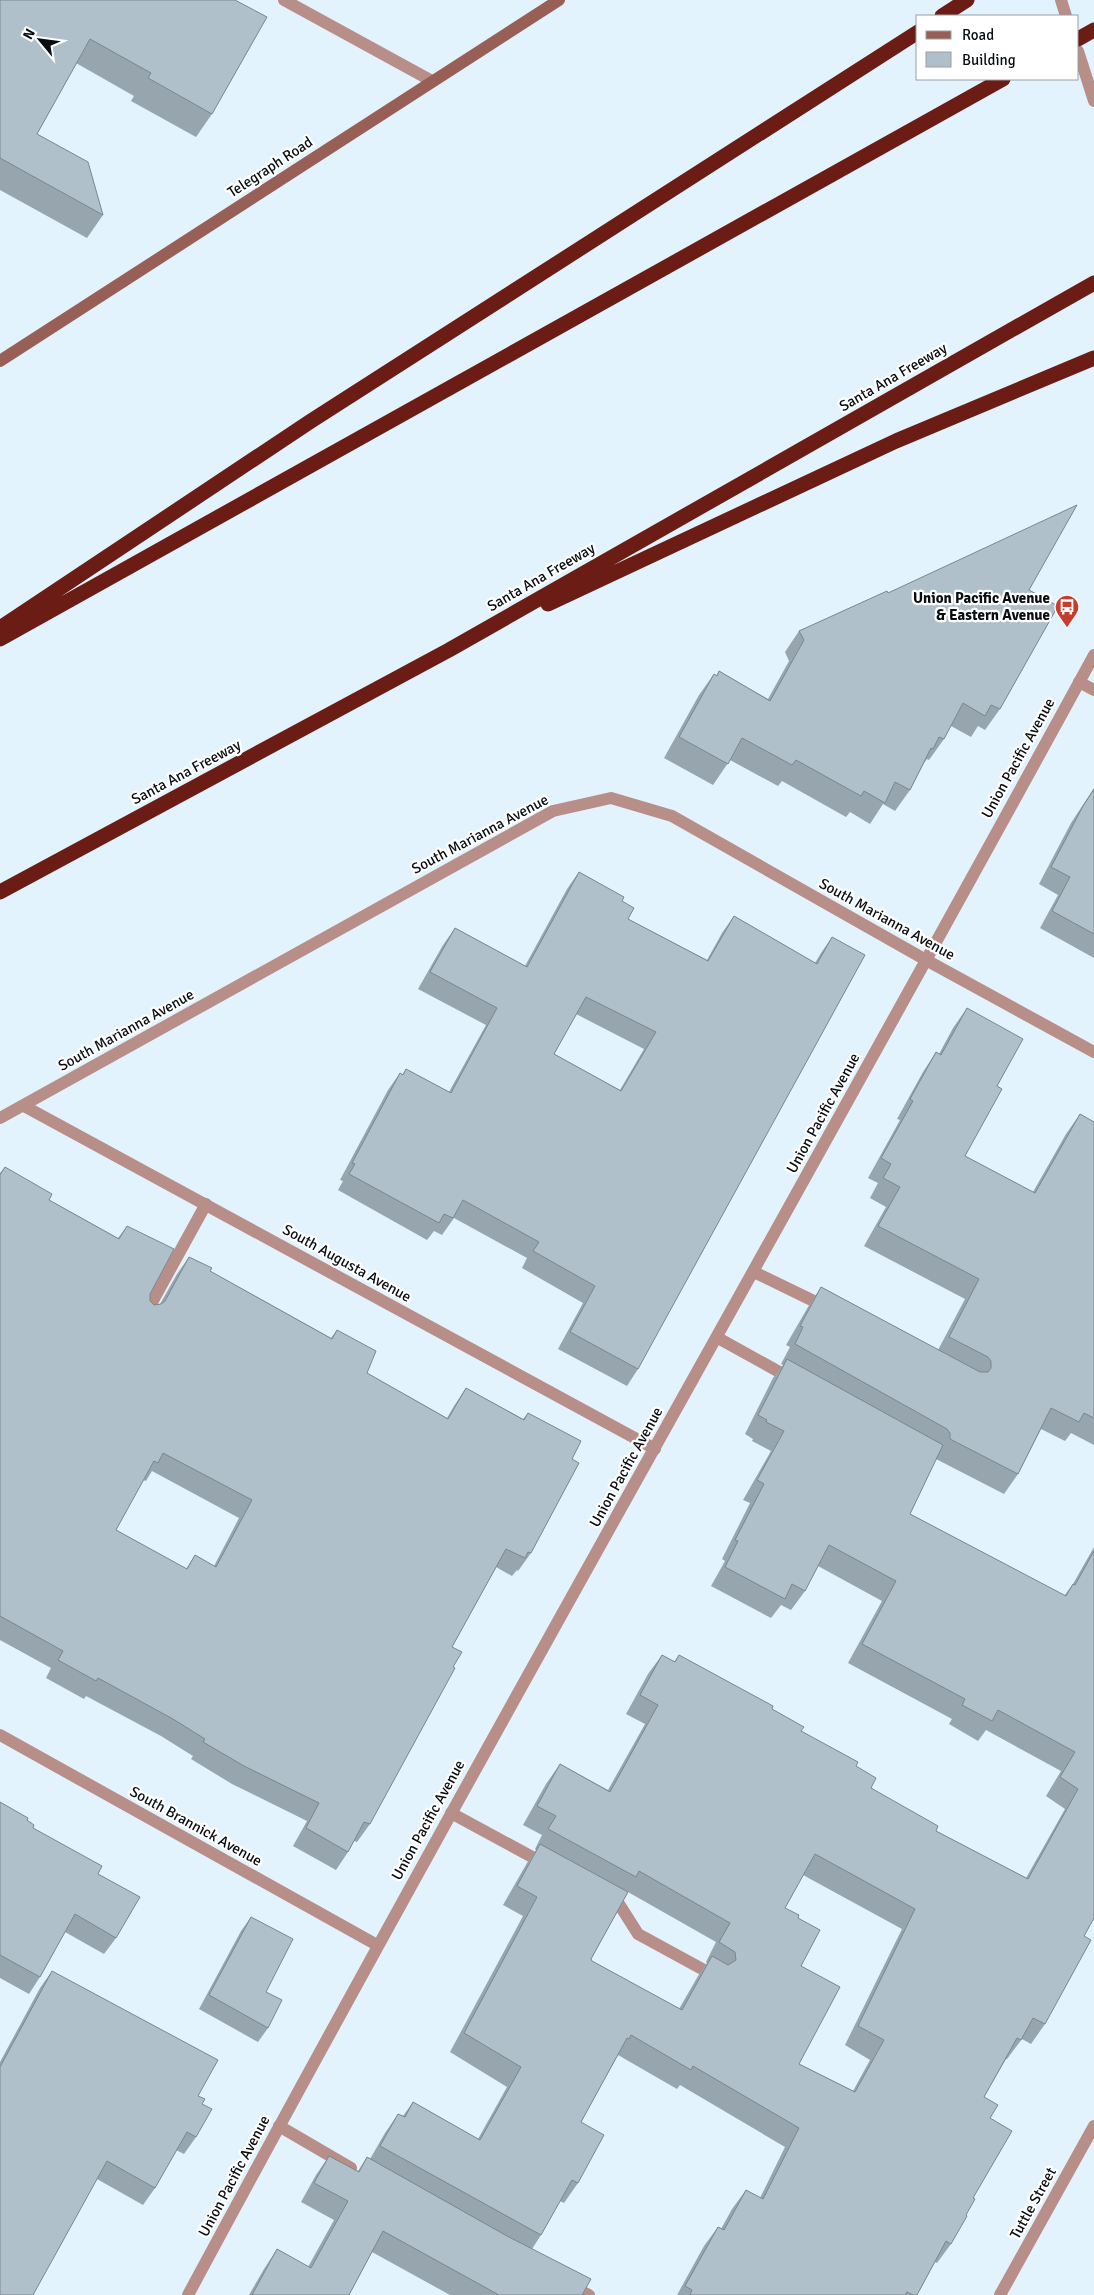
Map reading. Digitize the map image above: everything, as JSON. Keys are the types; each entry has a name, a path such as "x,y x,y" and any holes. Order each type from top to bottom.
{"highway":[{"path":"944,15 967,0"},
{"path":"1079,38 1094,30"},
{"path":"0,628 311,421 916,33"},
{"path":"0,639 1002,80"},
{"name":"Santa Ana Freeway","path":"0,892 449,650 1094,283"},
{"path":"449,650 896,441 1094,358"}],"main road":[{"name":"Telegraph Road","path":"0,361 559,0"}],"street":[{"path":"284,0 432,81"},
{"path":"1061,0 1066,15"},
{"path":"1079,54 1094,101"},
{"name":"Union Pacific Avenue","path":"188,2295 377,1945 718,1338 1094,655"},
{"path":"1079,682 1094,690"},
{"name":"South Marianna Avenue","path":"24,1106 553,811 611,798 672,816 926,960 1094,1052"},
{"path":"0,1118 24,1106"},
{"name":"South Augusta Avenue","path":"24,1106 655,1449"},
{"path":"146,1315 206,1204"},
{"path":"754,1272 834,1312"},
{"path":"718,1338 804,1385"},
{"name":"South Brannick Avenue","path":"0,1735 377,1945"},
{"path":"451,1814 559,1872"},
{"path":"593,1890 619,1904 638,1934 715,1976"},
{"path":"279,2126 358,2172"},
{"name":"Tuttle Street","path":"1000,2295 1094,2126"},
{"path":"555,2278 589,2295"}],"building":[{"path":"0,0 235,0 267,17 212,114 148,78 151,73 90,39 37,134 88,162 103,215 0,158"},
{"path":"1077,505 1029,590 1058,606 1000,709 991,705 985,716 963,703 944,739 939,737 933,749 931,748 910,790 895,782 885,803 864,791 861,796 796,760 792,765 742,738 728,764 679,737 714,674 717,676 719,671 770,701 804,640 799,631 887,591 888,593"},
{"path":"1094,789 1094,934 1052,911 1070,877 1051,867"},
{"path":"579,872 624,897 622,901 634,908 628,919 708,961 734,916 817,964 832,937 865,955 638,1369 570,1332 595,1286 533,1251 539,1242 463,1200 453,1218 444,1214 439,1223 349,1174 355,1164 352,1163 400,1073 403,1075 406,1069 451,1093 497,1008 430,972 455,928 527,967","holes":["586,997 656,1032 621,1091 554,1054"]},
{"path":"967,1008 1023,1039 997,1086 1002,1089 965,1156 1035,1193 1080,1114 1094,1122 1094,1418 1084,1413 1079,1422 1051,1408 1018,1474 950,1439 950,1433 947,1429 795,1344 803,1327 800,1326 821,1287 980,1372 988,1372 991,1368 991,1361 988,1357 949,1337 979,1279 878,1226 900,1187 883,1178 891,1164 881,1158 913,1101 910,1099 936,1052 941,1055"},
{"path":"5,1167 52,1194 49,1200 119,1239 127,1226 174,1249 150,1294 150,1301 154,1305 165,1301 189,1257 212,1268 210,1271 332,1339 337,1330 376,1351 367,1373 448,1419 466,1388 524,1420 528,1413 581,1441 572,1459 579,1463 531,1553 528,1552 525,1558 506,1549 452,1647 462,1652 453,1667 455,1668 370,1824 364,1822 348,1852 306,1828 319,1803 244,1766 203,1742 205,1739 173,1719 98,1678 96,1681 58,1660 63,1651 0,1616 0,1175","holes":["163,1453 252,1500 216,1567 195,1555 187,1569 116,1530 154,1461 158,1463"]},
{"path":"787,1359 943,1445 910,1514 1066,1596 1073,1584 1075,1585 1094,1551 1094,1918 1084,1936 1091,1940 1045,2024 1033,2018 1021,2040 1017,2038 984,2097 998,2105 990,2118 1012,2131 973,2198 975,2199 967,2216 951,2244 946,2241 917,2295 907,2292 905,2295 690,2295 692,2290 685,2286 718,2227 724,2230 746,2190 763,2199 799,2128 693,2066 691,2070 631,2035 629,2039 627,2038 581,2122 604,2135 578,2183 572,2180 541,2235 380,2146 398,2114 405,2117 413,2102 480,2140 521,2067 464,2033 537,1897 517,1886 540,1844 628,1892 591,1959 592,1961 682,2010 712,1956 728,1965 736,1960 735,1952 719,1942 730,1923 639,1871 636,1877 548,1829 556,1816 537,1806 560,1764 610,1792 658,1705 640,1695 662,1655 675,1662 679,1655 773,1706 772,1709 804,1727 801,1731 858,1762 856,1766 876,1778 871,1788 938,1826 936,1831 1028,1879 1078,1789 1060,1777 1075,1752 998,1710 992,1721 962,1705 965,1699 862,1644 896,1581 829,1545 805,1591 792,1584 785,1599 725,1567 738,1541 735,1540 764,1484 757,1480 784,1431 766,1422 767,1420 758,1415","holes":["815,1854 915,1909 858,2026 884,2040 855,2092 799,2064 840,1987 801,1966 820,1930 798,1918 799,1915 785,1908"]},
{"path":"0,1802 28,1818 27,1820 34,1825 33,1828 102,1866 98,1874 140,1897 116,1938 75,1914 40,1977 0,1955"},
{"path":"251,1917 293,1939 266,1992 282,2000 268,2028 209,1995"},
{"path":"52,1971 218,2060 198,2096 205,2099 202,2104 212,2109 196,2137 187,2132 155,2188 107,2161 33,2295 0,2295 0,2067"},
{"path":"329,2156 359,2172 367,2157 507,2236 591,2279 582,2295 499,2295 383,2231 349,2295 252,2295 277,2249 311,2268 348,2201 314,2183"}],"place":[{"name":"Union Pacific Avenue & Eastern Avenue","path":"1067,628"}]}
